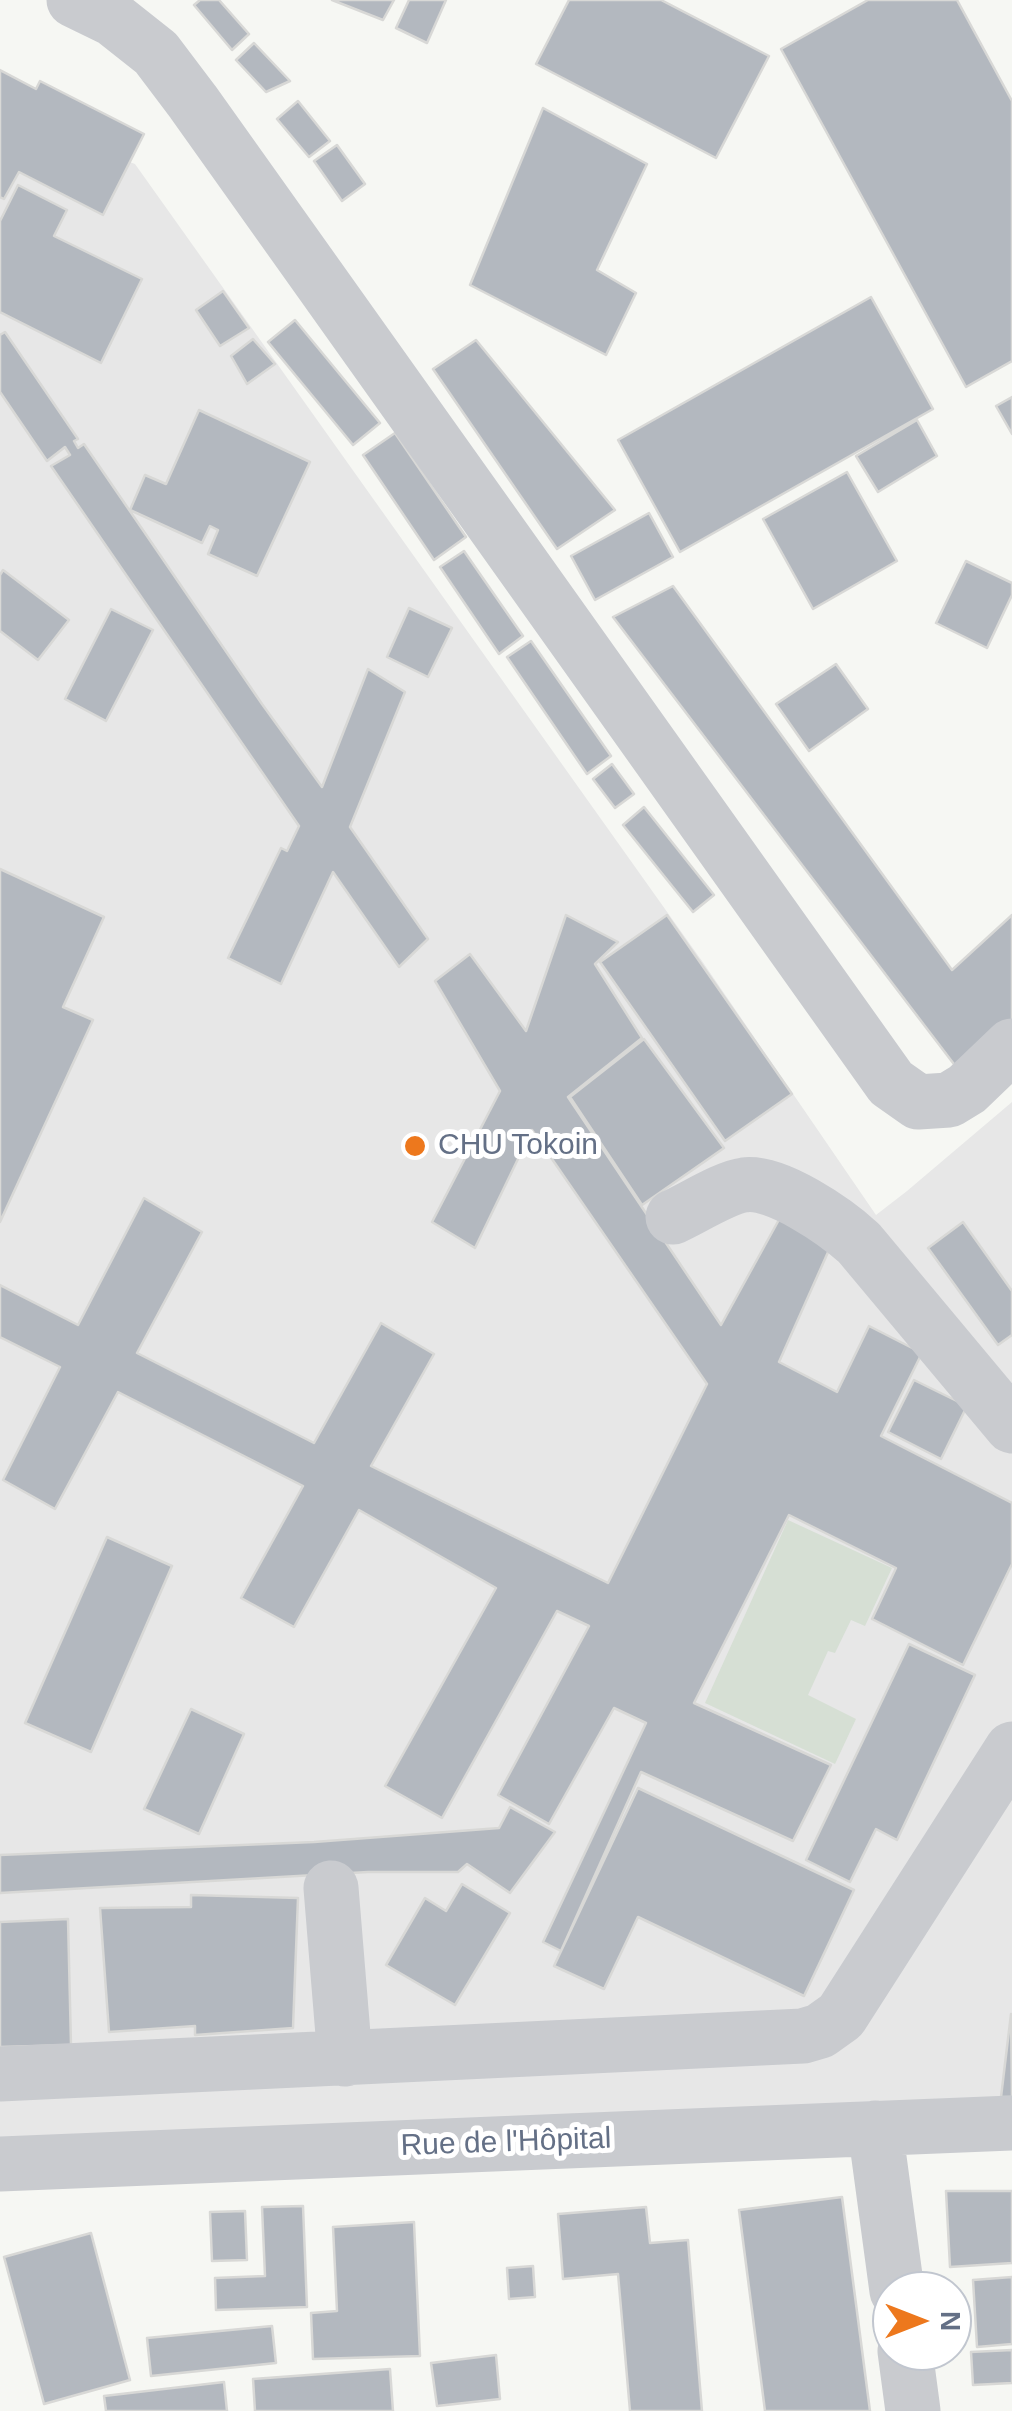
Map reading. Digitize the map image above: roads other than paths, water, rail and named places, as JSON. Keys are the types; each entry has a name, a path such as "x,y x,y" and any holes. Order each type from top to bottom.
{"street":[{"path":"74,0 113,19 156,54 194,102 891,1083 918,1102 950,1100 1012,1046"},
{"path":"673,1217 741,1185 764,1185 845,1230 1012,1426"},
{"path":"0,2074 803,2036 820,2031 841,2016 1012,1749"},
{"path":"330,1888 345,2059"},
{"name":"Rue de l'Hôpital","path":"0,2164 1012,2122"},
{"path":"875,2128 894,2271"},
{"path":"908,2371 913,2411"}],"place":[{"name":"CHU Tokoin","path":"415,1146"}]}
